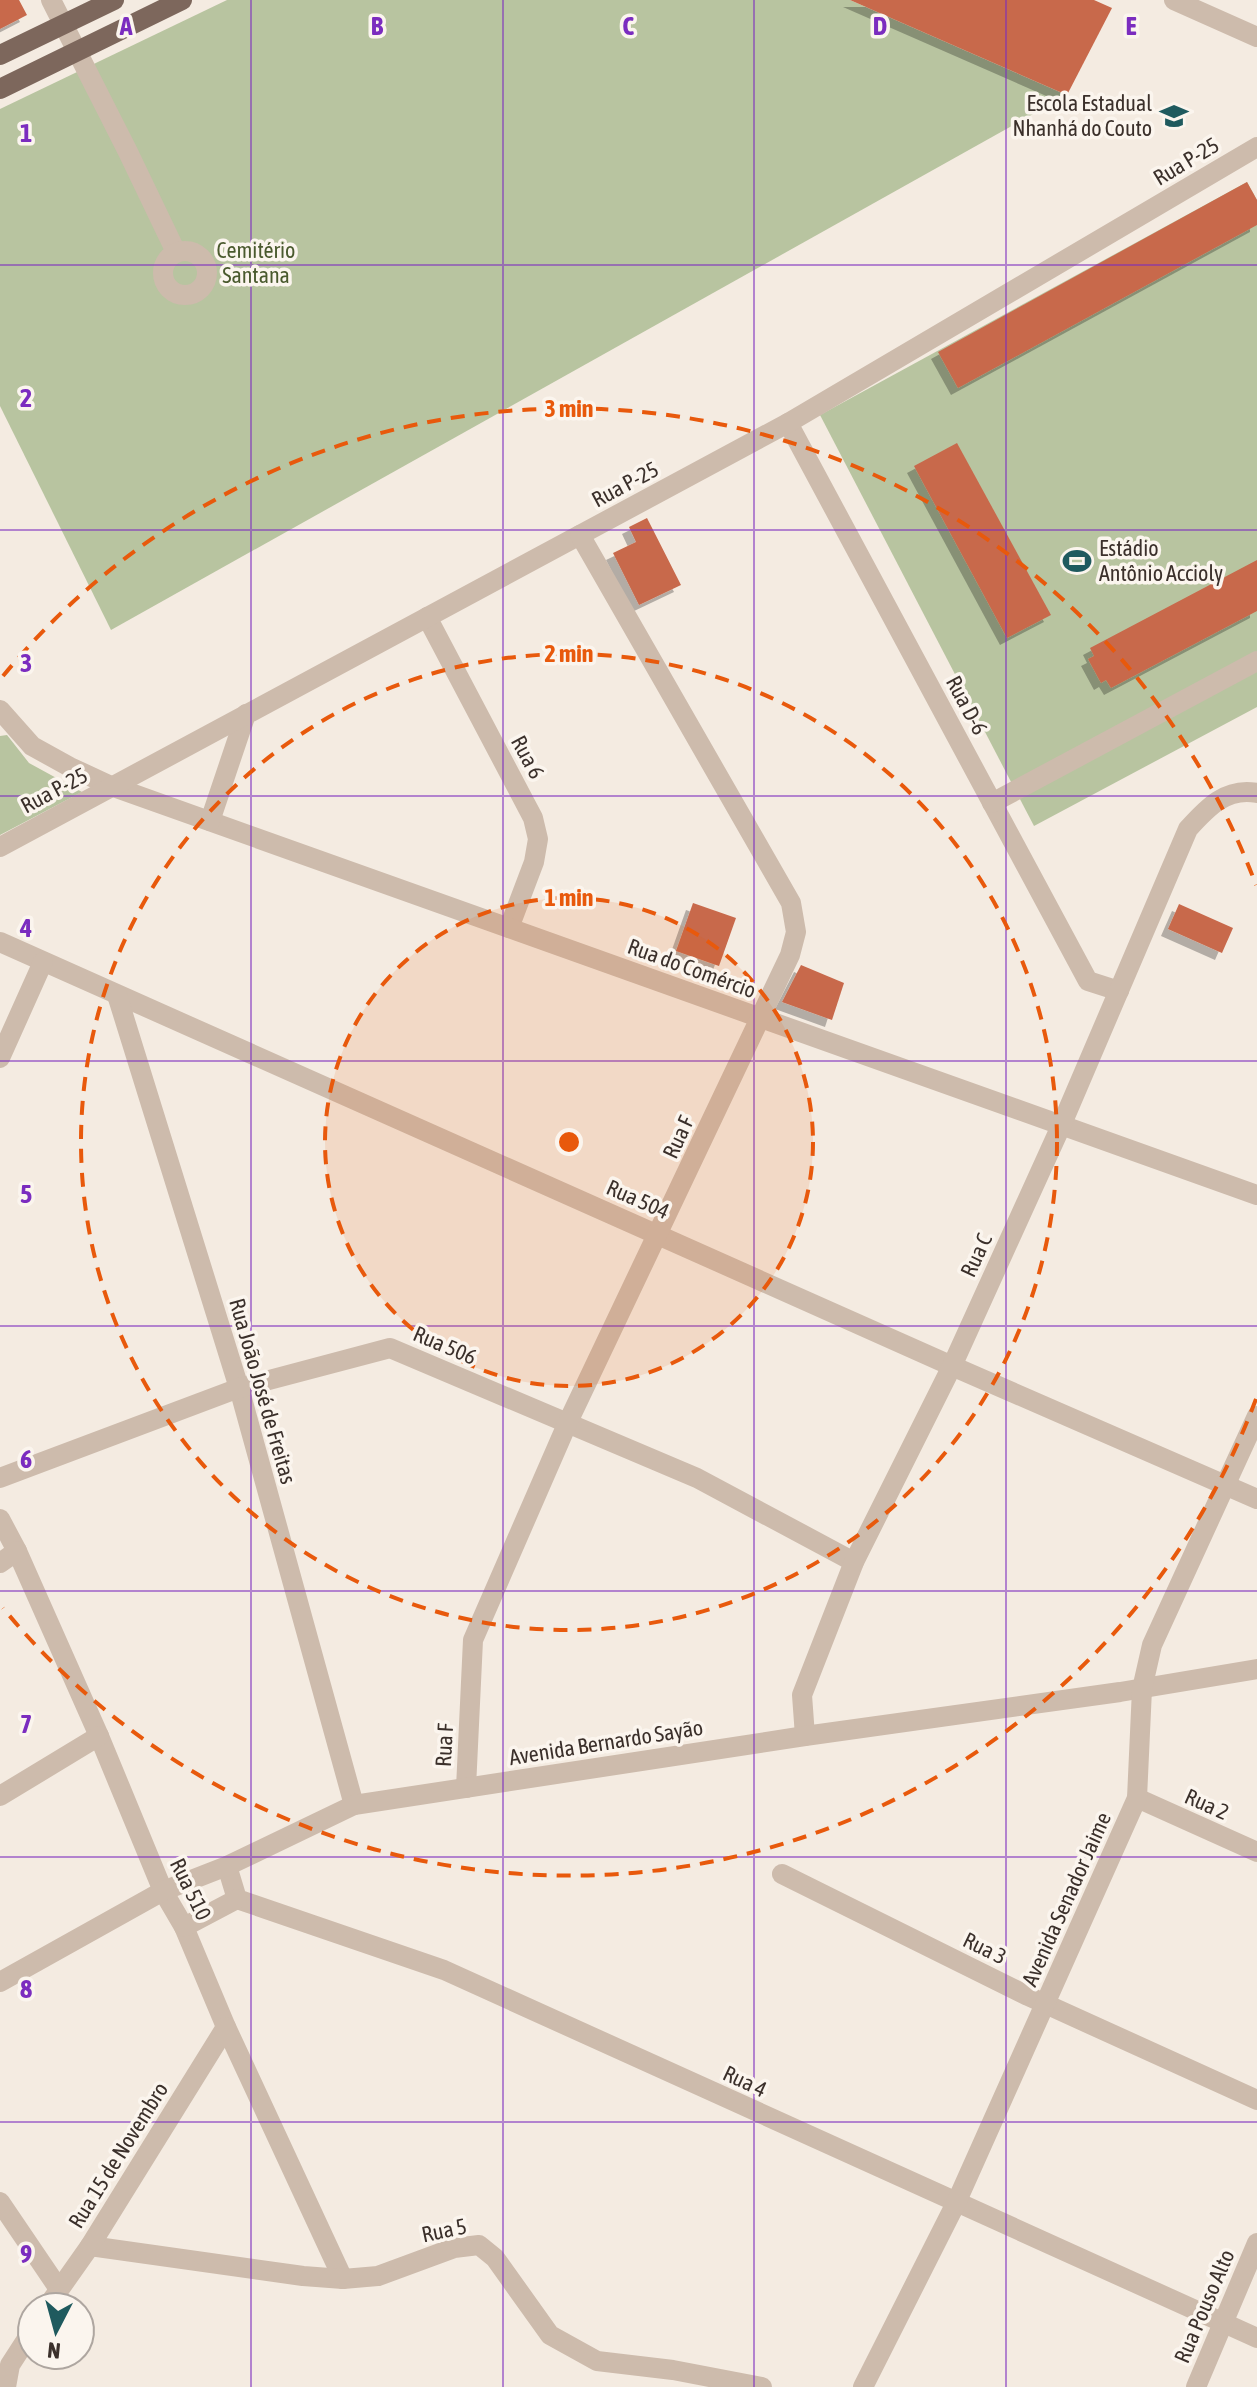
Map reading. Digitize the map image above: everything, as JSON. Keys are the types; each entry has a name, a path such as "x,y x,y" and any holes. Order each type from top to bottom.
{"main road":[{"path":"0,55 114,0"},
{"path":"0,89 182,0"}],"street":[{"path":"51,0 176,252"},
{"path":"1174,0 1257,37"},
{"name":"Rua P-25","path":"2,845 788,423 1257,147"},
{"name":"Rua D-6","path":"788,423 1088,981 1119,991"},
{"name":"Rua F","path":"466,1788 473,1640 568,1422 790,955 796,932 791,903 580,535"},
{"name":"Rua 6","path":"427,617 533,818 538,839 534,862 509,928"},
{"path":"992,803 1257,661"},
{"name":"Rua do Comércio","path":"0,710 32,746 111,786 1257,1195"},
{"path":"210,821 246,714"},
{"name":"Rua C","path":"805,1736 802,1695 854,1562 952,1366 1061,1126 1188,829 1213,802 1246,791 1257,793"},
{"name":"Rua 504","path":"0,942 1257,1499"},
{"path":"0,1058 43,962"},
{"name":"Rua João José de Freitas","path":"117,995 239,1388 354,1805"},
{"name":"Rua 506","path":"0,1478 239,1388 390,1348 697,1478 854,1562"},
{"name":"Avenida Senador Jaime","path":"863,2387 956,2203 1137,1798 1142,1689 1152,1645 1257,1416"},
{"name":"Rua 510","path":"0,1519 9,1557 99,1736 163,1891 184,1927 226,2027 343,2279"},
{"name":"Avenida Bernardo Sayão","path":"0,1982 163,1891 227,1866 354,1805 805,1736 1142,1689 1257,1669"},
{"path":"0,1796 99,1736"},
{"name":"Rua 2","path":"1137,1798 1257,1852"},
{"path":"184,1927 237,1899 227,1866"},
{"name":"Rua 3","path":"782,1874 1045,2004 1257,2100"},
{"name":"Rua 4","path":"237,1899 444,1970 1257,2338"},
{"name":"Rua 15 de Novembro","path":"59,2289 90,2246 226,2027"},
{"path":"0,2202 59,2289"},
{"name":"Rua Pouso Alto","path":"1196,2387 1257,2243"},
{"name":"Rua 5","path":"90,2246 343,2279 378,2276 454,2248 479,2245 495,2258 550,2335 597,2361 673,2370 762,2387"},
{"path":"5,2364 6,2387"}],"green space":[{"name":"Cemitério Santana","path":"227,0 850,0 1067,95 111,630 0,406 0,109"},
{"name":"Estádio Antônio Accioly","path":"1247,182 1257,200 1257,707 1034,826 820,415"},
{"path":"7,735 29,763 82,792 0,835 0,736"}],"building":[{"path":"0,0 19,0 27,15 0,29"},
{"path":"850,0 1094,0 1112,8 1067,95"},
{"path":"1247,182 1257,200 1257,225 958,388 938,352"},
{"path":"957,443 1051,615 1007,638 914,466"},
{"path":"647,518 681,585 639,605 613,553 636,542 629,527"},
{"path":"1257,560 1257,611 1111,688 1106,680 1101,683 1088,659 1094,656 1090,648"},
{"path":"693,903 736,918 719,966 676,951"},
{"path":"1179,904 1233,928 1222,953 1168,929"},
{"path":"801,965 844,983 832,1020 782,1002"}],"place":[{"name":"Escola Estadual Nhanhá do Couto","path":"1174,116"},
{"name":"Estádio Antônio Accioly","path":"1077,561"}]}
